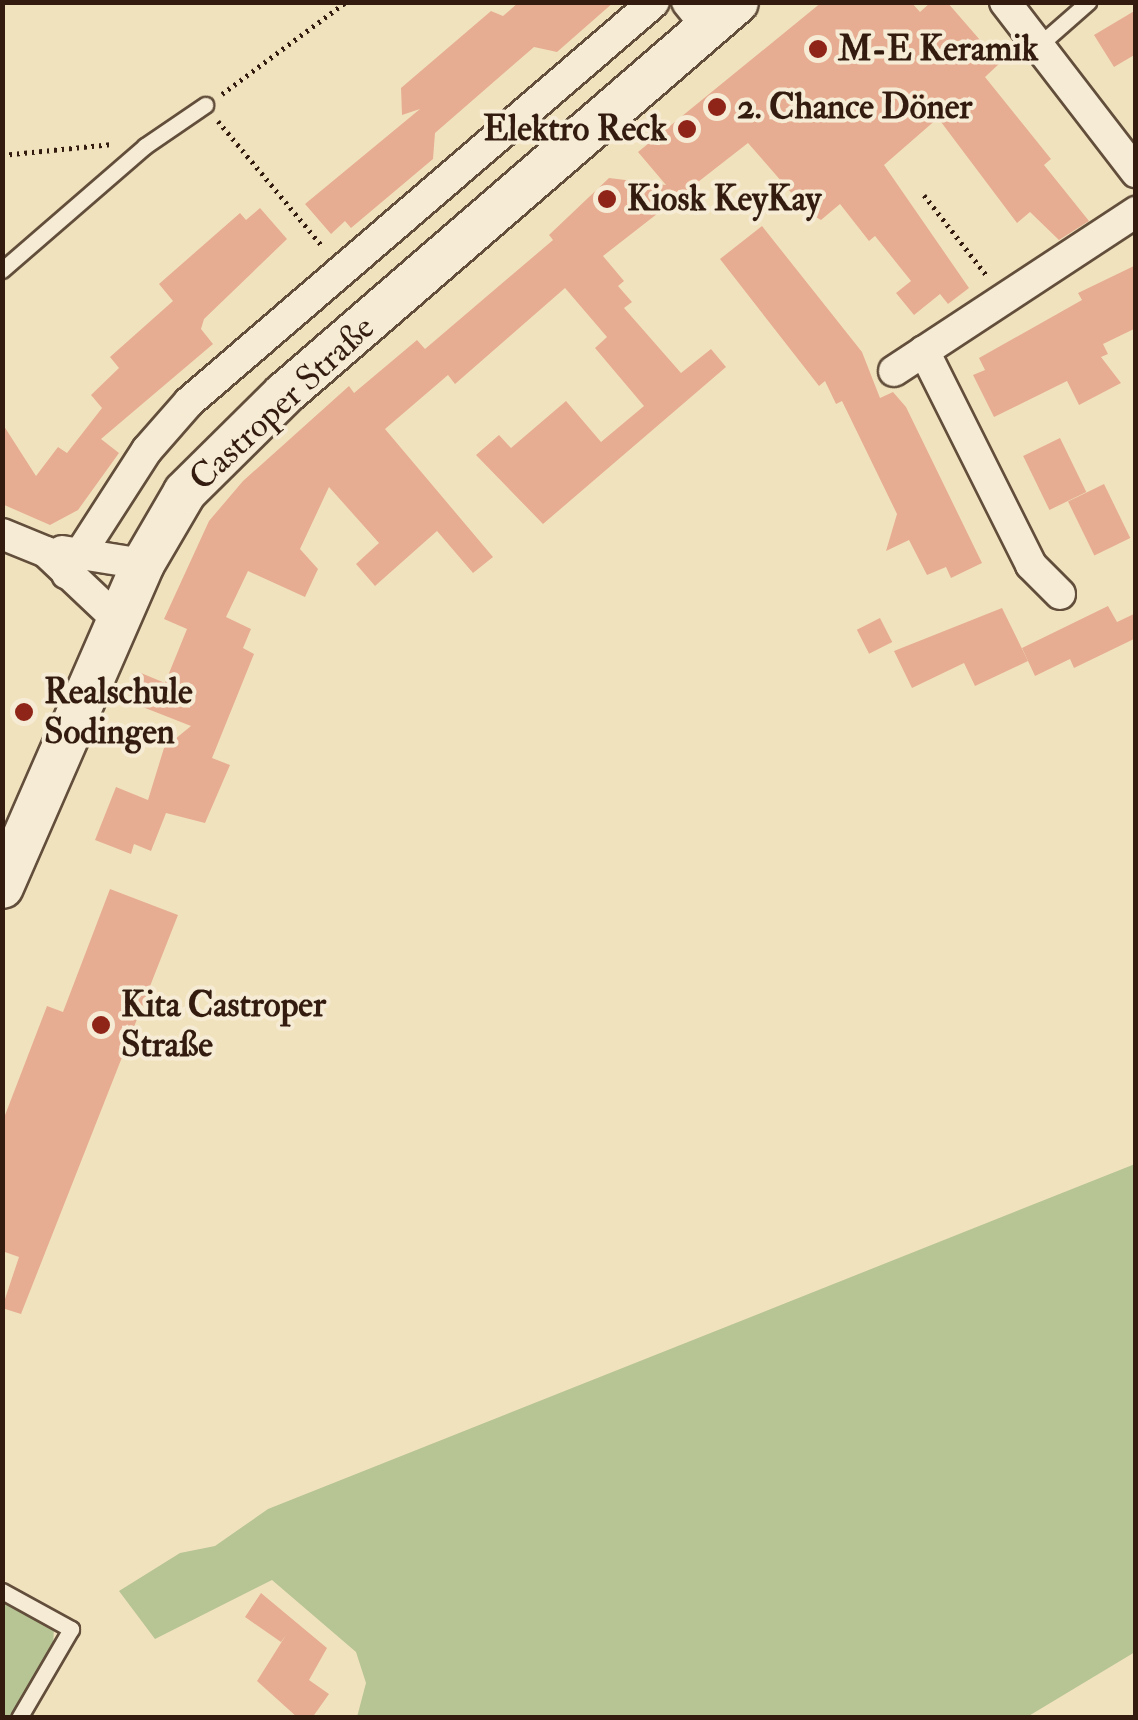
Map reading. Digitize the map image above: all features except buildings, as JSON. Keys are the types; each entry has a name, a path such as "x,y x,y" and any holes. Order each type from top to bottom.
{"main road":[{"name":"Castroper Straße","path":"2,887 143,564 185,492 219,454 711,11"}],"street":[{"name":"Castroper Straße","path":"64,559 146,450 189,402 654,2"},
{"path":"1005,2 1136,172"},
{"path":"894,371 1136,212"},
{"path":"924,351 1031,566 1060,594"},
{"path":"2,534 64,559 143,564"},
{"path":"64,559 118,620"}],"lane":[{"path":"1038,46 1088,2"},
{"path":"2,270 145,146 205,105"},
{"path":"2,1591 71,1629 19,1718"}],"path":[{"path":"341,269 205,105 346,2"},
{"path":"2,155 77,143 145,146"},
{"path":"924,195 1004,298"}],"green space":[{"path":"1135,1164 1135,1652 1027,1717 357,1717 366,1683 356,1652 272,1580 155,1639 119,1591 180,1553 215,1546 268,1509"},
{"path":"2,1597 54,1627 53,1648 12,1717 3,1717"}],"place":[{"name":"M-E Keramik","path":"818,49"},
{"name":"2. Chance Döner","path":"717,107"},
{"name":"Elektro Reck","path":"687,129"},
{"name":"Kiosk KeyKay","path":"607,199"},
{"name":"Realschule Sodingen","path":"24,712"},
{"name":"Kita Castroper Straße","path":"101,1025"}]}
